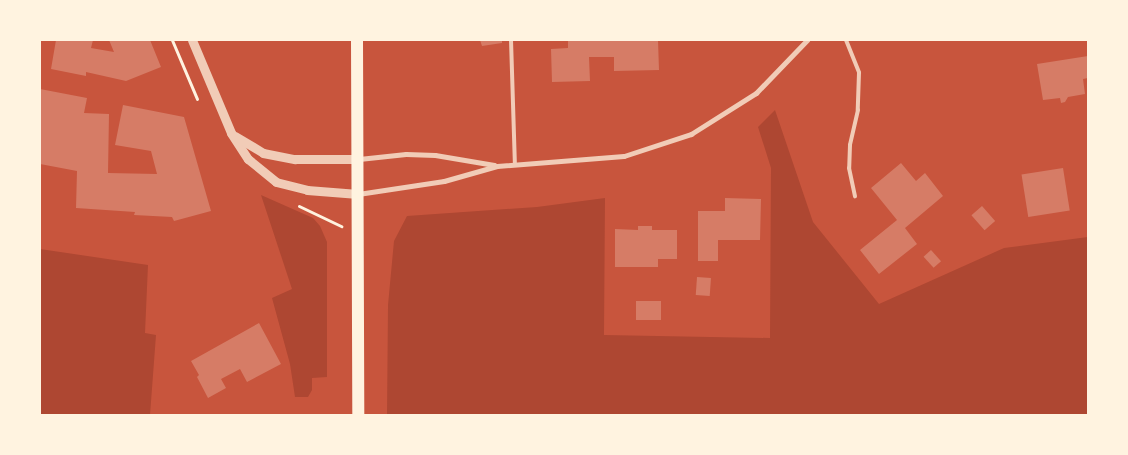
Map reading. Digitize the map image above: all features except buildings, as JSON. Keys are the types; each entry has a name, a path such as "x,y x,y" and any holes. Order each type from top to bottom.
{"main road":[{"path":"357,40 358,415"}],"street":[{"path":"192,40 231,133 248,159 276,182 307,190 358,194 444,182 497,166"},
{"path":"231,133 263,153 296,159 356,159 406,154 436,155 497,166 624,156 691,134 756,93 806,40"}],"lane":[{"path":"511,40 515,165"},
{"path":"846,40 859,73 858,110 850,145 849,168 856,196"}],"shaded area":[{"path":"775,110 813,222 879,304 1004,248 1088,237 1088,415 387,415 388,305 394,241 407,216 537,207 605,198 604,335 770,338 771,168 758,127"},
{"path":"261,195 313,218 320,226 327,242 327,377 312,378 312,390 308,397 295,397 290,364 272,298 292,289"},
{"path":"40,249 148,265 145,333 156,335 150,415 40,415"}]}
